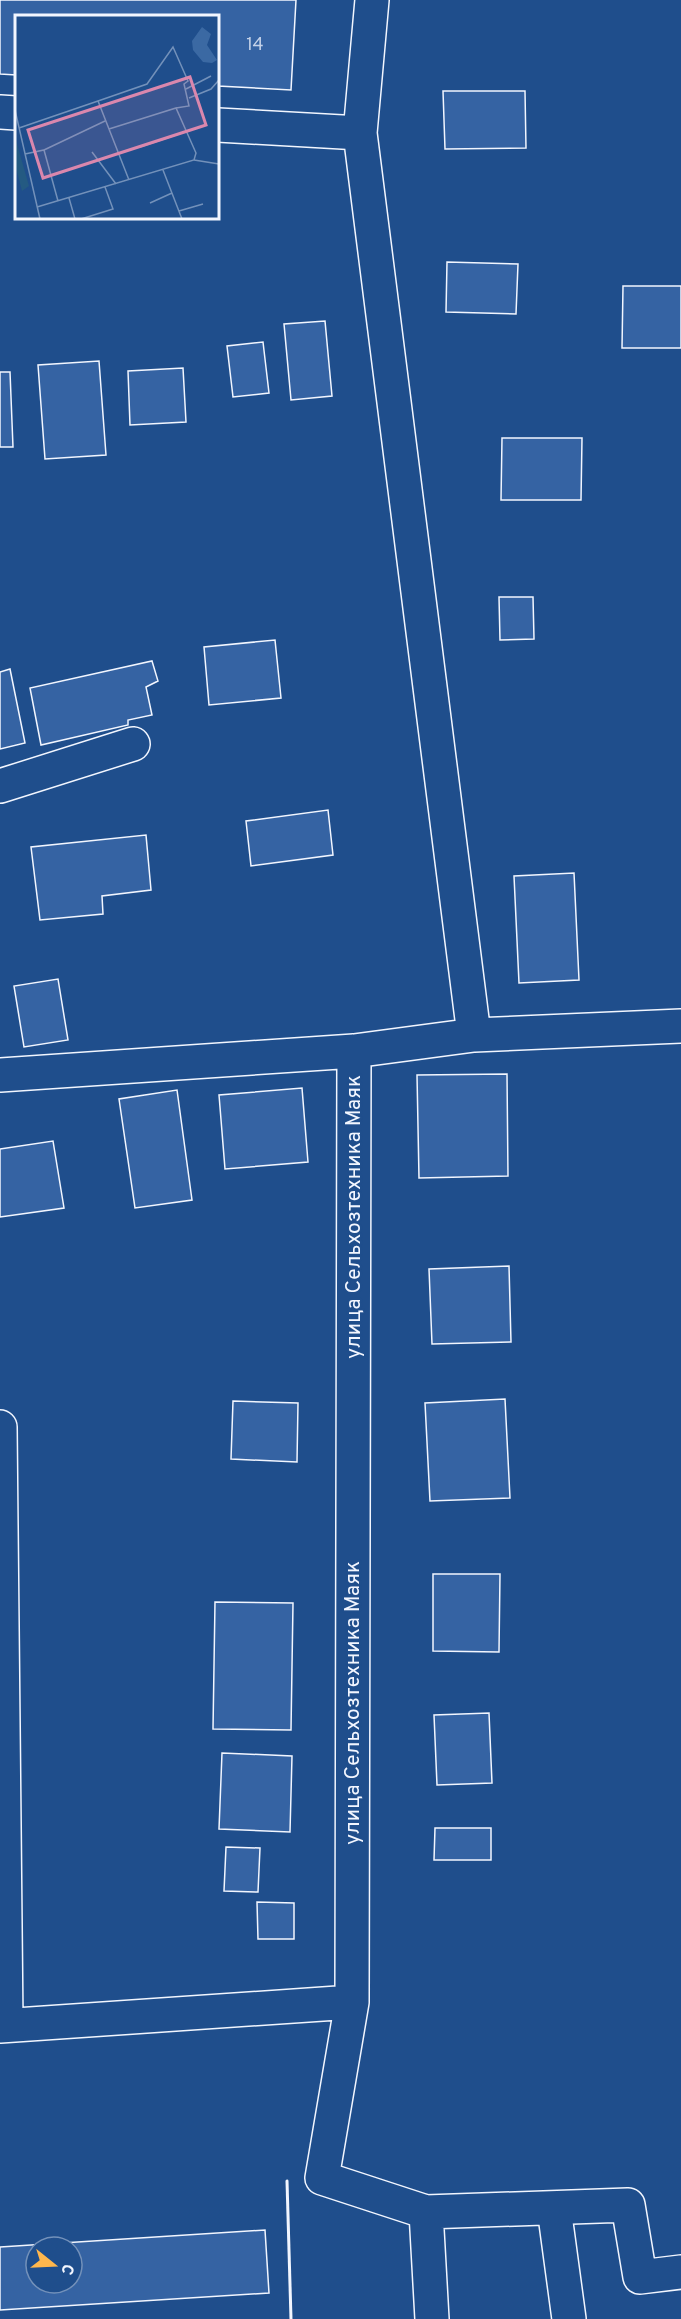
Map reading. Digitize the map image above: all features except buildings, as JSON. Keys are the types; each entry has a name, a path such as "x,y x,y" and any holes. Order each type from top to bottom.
{"street":[{"path":"372,0 360,133 474,1035"},
{"path":"0,112 15,113"},
{"path":"219,125 360,133"},
{"path":"0,786 133,744"},
{"name":"улица Сельхозтехника Маяк","path":"0,1075 354,1051 474,1035 681,1026"},
{"name":"улица Сельхозтехника Маяк","path":"354,1051 352,2002 322,2178 426,2212"},
{"path":"0,1427 3,2025 352,2002"},
{"path":"432,2319 426,2212 628,2205 640,2277 681,2272"},
{"path":"554,2208 569,2319"}],"wall":[{"path":"287,2181 291,2319"}]}
